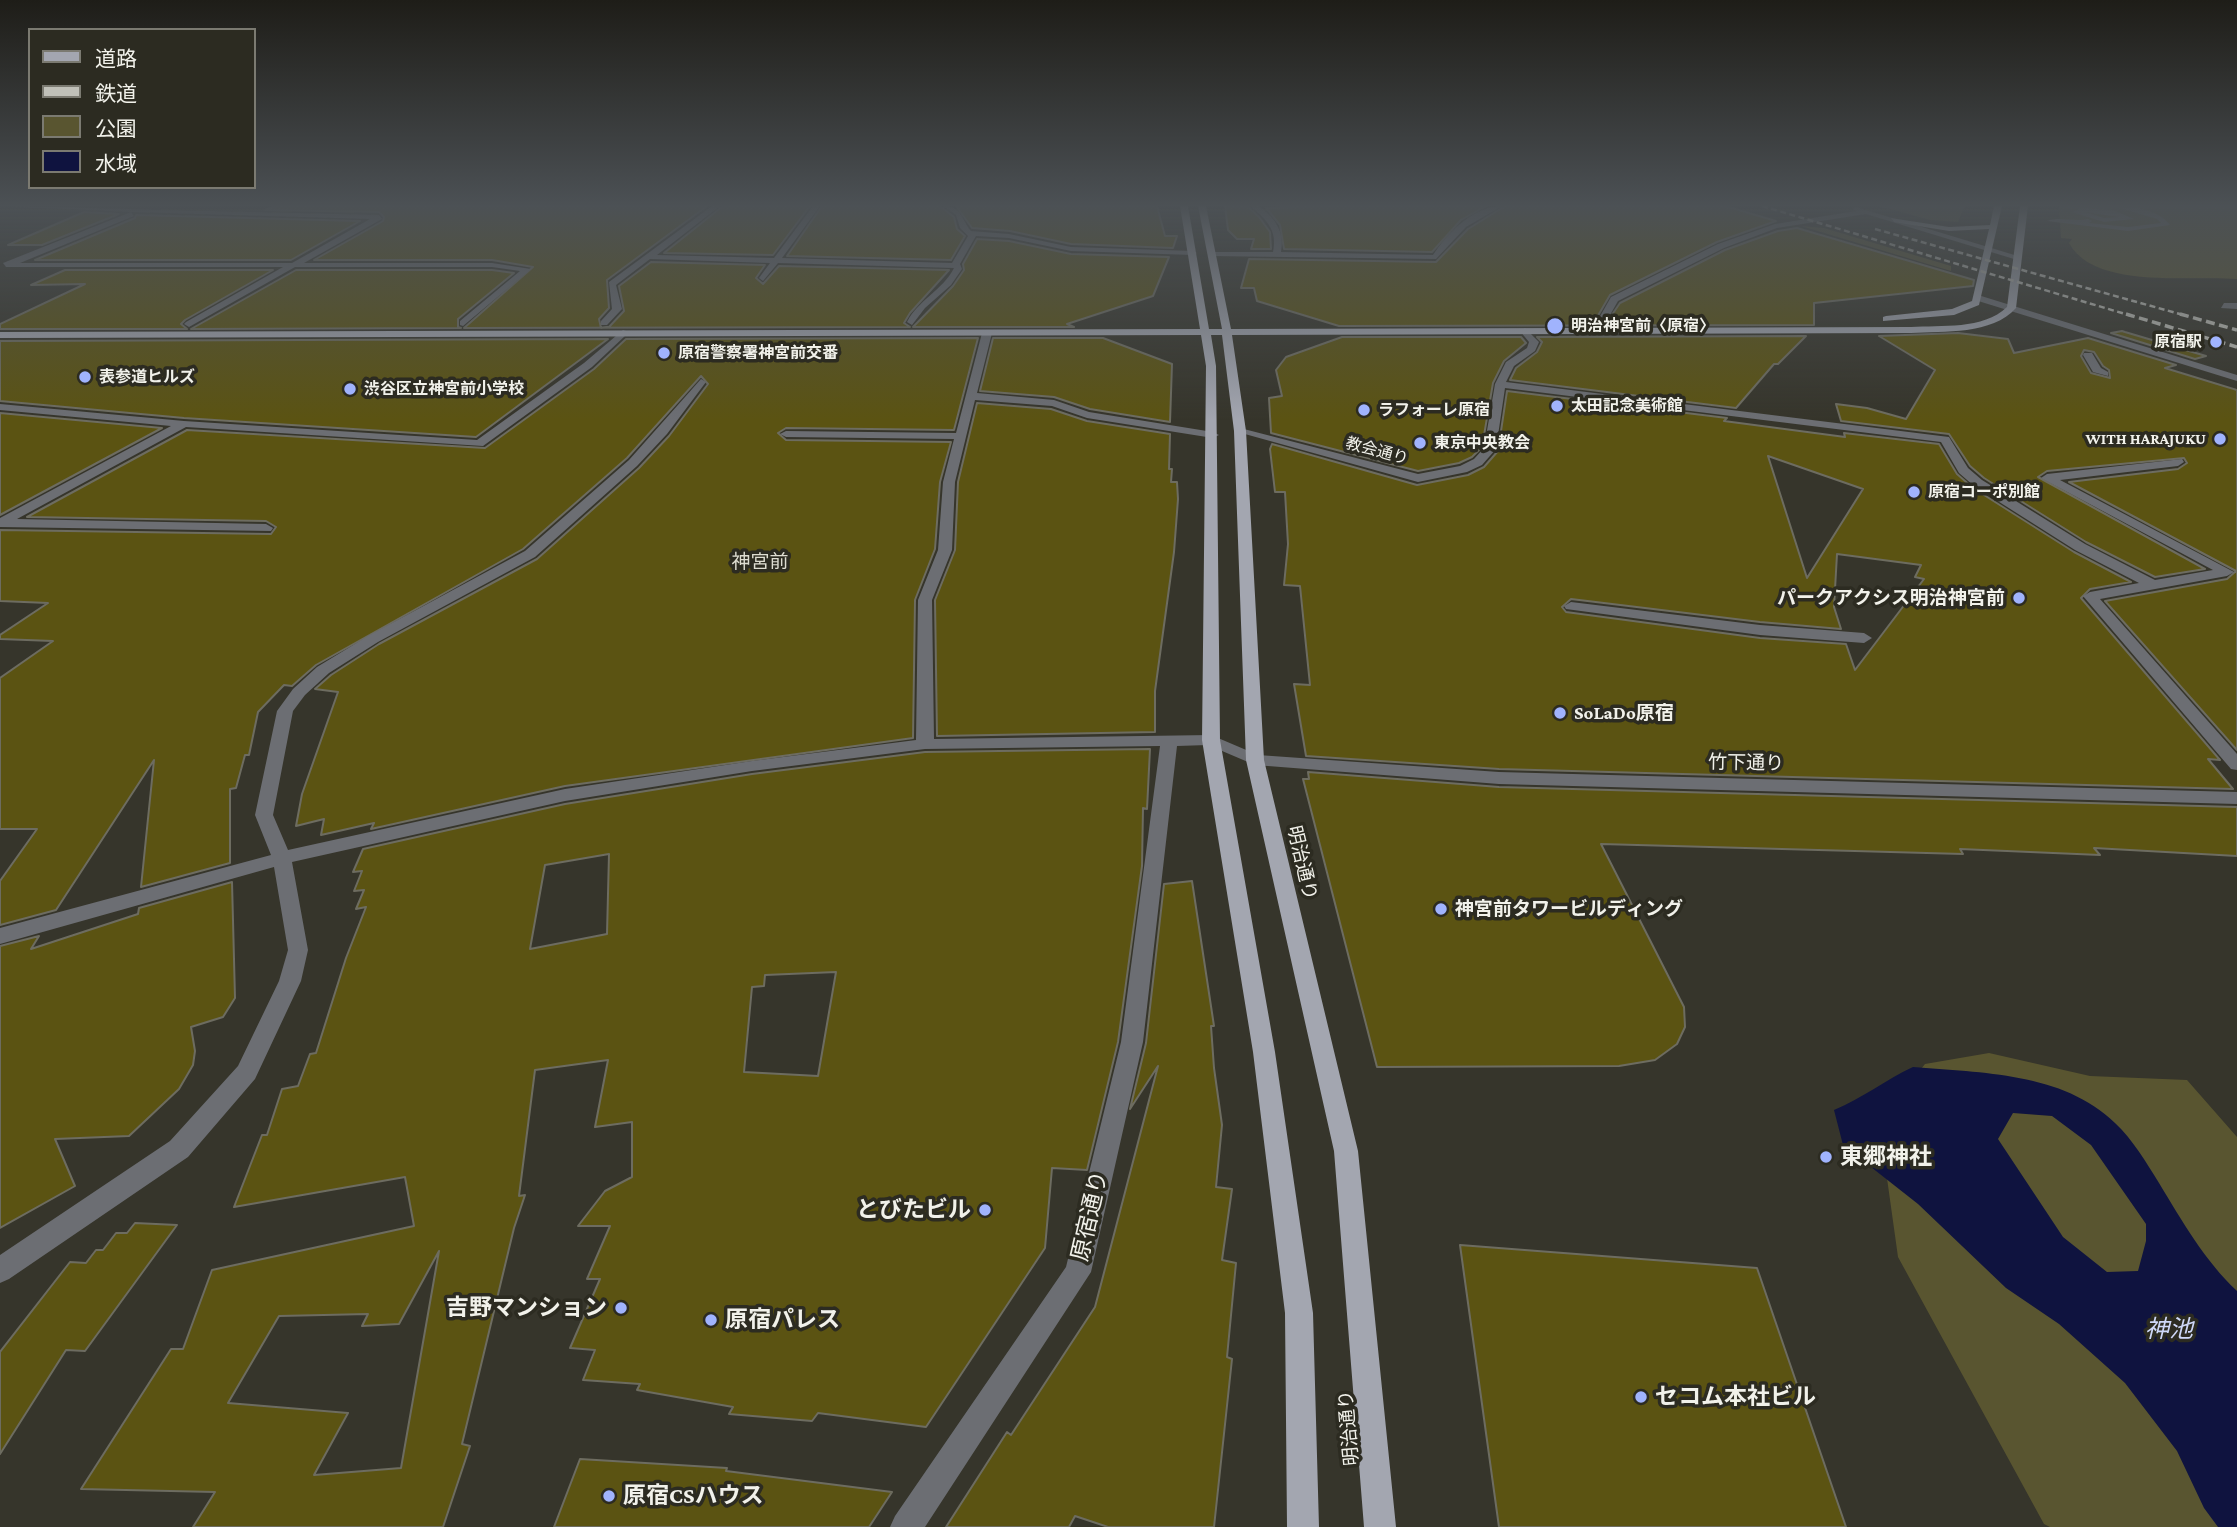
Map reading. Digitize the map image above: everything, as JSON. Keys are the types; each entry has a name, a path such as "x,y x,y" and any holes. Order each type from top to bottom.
{"main road":[{"name":"明治通り","path":"1207,277 1240,430 1255,760 1346,1150 1380,1527"},
{"path":"0,335 987,333 1603,320 1903,318 1970,308 1978,298 1983,277"},
{"path":"0,325 912,322 1525,331 1911,330 1987,323 2002,317 2011,308 2014,277"},
{"name":"明治通り","path":"1216,327 1211,366 1213,435 1209,469 1210,740 1264,1052 1299,1313 1303,1527"}],"street":[{"path":"189,324 271,277"},
{"path":"463,323 517,277"},
{"path":"604,323 617,309 612,284 622,277"},
{"path":"912,322 918,307 952,282 953,277"},
{"path":"1603,320 1614,299 1659,277"},
{"path":"1978,298 2237,378"},
{"path":"2224,306 2237,306"},
{"name":"教会通り","path":"1240,430 1418,478 1463,469 1478,462 1490,449 1500,384 1510,363 1532,349 1534,342 1525,331"},
{"path":"0,407 184,424 479,444 588,365 623,333"},
{"path":"925,744 925,600 945,550 949,482 987,333"},
{"path":"2088,355 2096,370 2104,374"},
{"path":"0,1270 179,1149 247,1072 290,981 298,950 282,858 264,815 285,711 299,692 323,670 373,639 530,554 633,463 663,432 701,382"},
{"path":"1500,384 1945,439 1963,471 1978,483 2080,547 2150,583"},
{"path":"969,396 1054,403 1087,415 1213,435"},
{"path":"0,523 184,424"},
{"path":"786,434 960,436"},
{"path":"2178,462 2047,478 2227,572 2150,583 2090,596 2237,765"},
{"path":"0,523 266,528"},
{"path":"1571,606 1747,628 1864,638"},
{"name":"原宿通り","path":"906,1527 1078,1272 1132,1042 1170,740"},
{"path":"0,936 282,858 565,796 752,766 925,744 1210,740"},
{"name":"竹下通り","path":"1210,740 1255,760 1499,778 2237,798"}],"green space":[{"path":"2152,277 2237,277 2237,279 2218,278"},
{"path":"1989,1053 2090,1076 2187,1080 2237,1137 2237,1527 2050,1527 2044,1524 1898,1257 1879,1121 1925,1064"}],"water":[{"name":"神池","path":"1913,1067 1966,1071 2046,1084 2094,1106 2115,1123 2133,1144 2195,1240 2237,1291 2237,1527 2218,1527 2204,1508 2177,1451 2125,1383 2059,1324 2006,1288 1918,1204 1843,1145 1834,1110","holes":["2013,1113 2052,1116 2091,1145 2146,1224 2146,1241 2138,1271 2107,1272 2063,1237 1998,1139"]}],"building":[{"path":"49,277 260,277 185,320 181,324 187,329 0,329 0,324 85,284 31,285"},
{"path":"283,277 509,277 458,319 458,327 461,328 191,329"},
{"path":"521,277 611,277 607,280 609,308 599,319 601,328 464,328"},
{"path":"631,277 757,277 763,284 769,277 942,277 910,313 904,323 910,327 604,328 609,327 624,311 619,286"},
{"path":"959,277 1161,277 1153,296 1067,324 1074,327 913,327"},
{"path":"1244,277 1646,277 1610,295 1596,319 1605,325 1620,303 1671,277 1965,277 1974,280 1973,286 1814,303 1814,325 1339,326 1257,301 1254,288 1241,288"},
{"path":"2122,331 2206,356 2195,359 2111,333"},
{"path":"1958,333 2008,339 2014,353 2088,338 2176,365 2165,368 2237,390 2237,750 2105,601 2227,579 2236,571 2069,482 2178,469 2187,463 2184,458 2047,471 2038,477 2205,569 2155,577 2086,542 1984,478 1970,466 1949,434 1841,421 1836,404 1867,408 1906,419 1935,370 1879,336","holes":["2084,350 2094,352 2109,370 2110,378 2091,373 2081,356"]},
{"path":"1806,336 1778,364 1774,364 1736,408 1510,380 1516,368 1537,352 1542,342 1537,337"},
{"path":"1342,337 1521,337 1526,343 1504,361 1493,383 1482,447 1472,457 1459,463 1418,471 1271,433 1269,398 1282,396 1276,370 1286,357"},
{"path":"978,338 954,430 786,428 778,433 786,440 951,442 940,482 935,549 915,600 913,738 565,786 371,829 374,823 321,835 324,819 296,826 302,794 338,692 315,689 331,675 379,644 537,559 639,468 669,436 708,384 701,376 627,458 523,549 316,665 292,686 284,685 258,712 249,755 245,755 236,788 230,789 230,863 141,887 154,760 56,910 0,925 0,881 37,829 0,829 0,678 53,641 0,639 0,635 48,603 0,601 0,530 271,534 276,527 266,521 27,517 187,430 485,448 594,369 626,339"},
{"path":"993,338 1103,338 1172,364 1170,422 1090,409 1054,397 980,391"},
{"path":"608,339 476,437 184,418 0,401 0,341"},
{"path":"1507,391 1727,418 1724,421 1845,437 1844,433 1939,444 1957,474 1973,488 2074,552 2131,582 2090,589 2081,598 2220,760 2208,759 2233,789 1499,769 1306,756 1294,684 1310,685 1300,586 1284,585 1288,544 1285,492 1275,492 1270,449 1272,444 1417,485 1468,475 1484,467 1498,451","holes":["1768,456 1863,489 1807,578","1837,554 1921,565 1915,577 1924,579 1855,670 1846,644 1760,638 1566,612 1562,607 1571,599 1841,629 1834,607"]},
{"path":"977,403 1051,409 1087,421 1170,434 1169,469 1172,469 1171,482 1177,482 1178,499 1174,552 1155,691 1155,732 937,736 935,600 955,550 958,482"},
{"path":"0,413 162,428 0,515"},
{"path":"1150,749 1147,809 1143,808 1142,866 1118,1042 1087,1170 1052,1168 1045,1248 926,1427 818,1413 812,1421 729,1414 733,1407 637,1390 640,1384 583,1380 595,1350 570,1348 600,1279 587,1279 610,1226 578,1226 605,1191 632,1177 632,1122 595,1127 608,1060 535,1070 519,1196 525,1195 514,1228 462,1444 470,1446 443,1527 193,1527 215,1492 81,1489 171,1349 183,1349 212,1270 414,1226 405,1177 234,1207 262,1135 267,1135 282,1089 298,1086 310,1054 316,1053 346,958 366,907 356,909 364,890 354,891 362,871 353,872 363,849 565,804 752,774 925,752","holes":["609,854 607,934 530,949 545,865","836,972 818,1076 744,1072 752,987 764,986 765,975","439,1251 401,1468 314,1475 348,1413 228,1403 279,1316 368,1314 362,1326 399,1324"]},
{"path":"1308,772 1499,787 2237,807 2237,856 2094,848 2100,855 1960,849 1963,854 1601,844 1684,1007 1685,1027 1677,1044 1655,1060 1619,1066 1377,1067 1303,779 1309,779"},
{"path":"1192,881 1214,1026 1211,1026 1214,1068 1222,1125 1216,1187 1232,1189 1222,1260 1236,1263 1227,1357 1232,1359 1214,1527 1108,1527 1075,1516 1069,1527 946,1527 1007,1432 1011,1435 1095,1307 1158,1066 1130,1109 1146,1043 1164,884"},
{"path":"232,882 235,998 223,1017 191,1027 195,1051 193,1065 179,1089 129,1136 55,1139 75,1186 0,1228 0,946 39,936 31,949 138,914 139,908"},
{"path":"135,1223 177,1225 85,1351 66,1350 0,1454 0,1352 70,1262 86,1263 96,1250 103,1250 116,1233 127,1233"},
{"name":"セコム本社ビル","path":"1460,1245 1757,1268 1846,1527 1499,1527"},
{"path":"580,1459 727,1468 726,1471 892,1492 869,1527 554,1527"}],"railway":[{"path":"2002,277 2132,316"},
{"path":"2048,277 2187,316"},
{"path":"2126,314 2237,347"},
{"path":"2180,314 2237,330"}],"place":[{"name":"明治神宮前〈原宿〉","path":"1555,326"},
{"name":"原宿駅","path":"2216,342"},
{"name":"原宿警察署神宮前交番","path":"664,353"},
{"name":"表参道ヒルズ","path":"85,377"},
{"name":"渋谷区立神宮前小学校","path":"350,389"},
{"name":"太田記念美術館","path":"1557,406"},
{"name":"ラフォーレ原宿","path":"1364,410"},
{"name":"WITH HARAJUKU","path":"2220,439"},
{"name":"東京中央教会","path":"1420,443"},
{"name":"原宿コーポ別館","path":"1914,492"},
{"name":"パークアクシス明治神宮前","path":"2019,598"},
{"name":"SoLaDo原宿","path":"1560,713"},
{"name":"神宮前タワービルディング","path":"1441,909"},
{"name":"東郷神社","path":"1826,1157"},
{"name":"とびたビル","path":"985,1210"},
{"name":"吉野マンション","path":"621,1308"},
{"name":"原宿パレス","path":"711,1320"},
{"name":"セコム本社ビル","path":"1641,1397"},
{"name":"原宿CSハウス","path":"609,1496"}],"district":[{"name":"神宮前","path":"760,562"}]}
